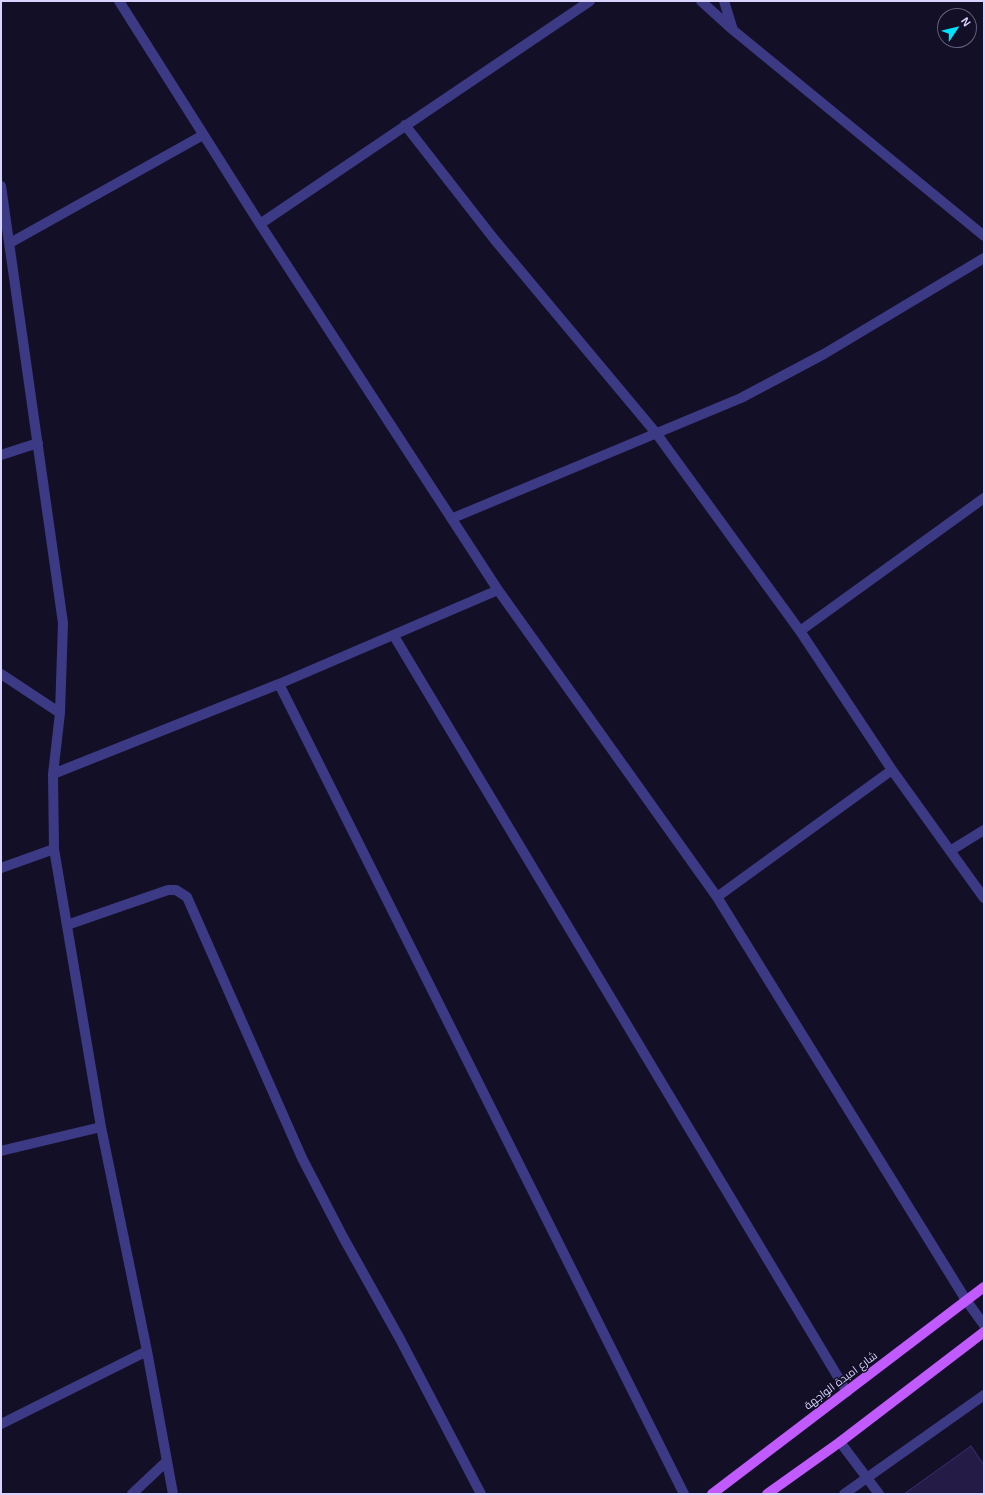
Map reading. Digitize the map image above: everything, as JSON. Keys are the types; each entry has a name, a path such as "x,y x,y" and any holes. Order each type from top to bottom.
{"main road":[{"name":"شارع امبدة الواجهة","path":"712,1494 984,1287"},
{"path":"767,1494 840,1442 984,1332"}],"street":[{"path":"119,1 260,224 453,518 498,590 717,897 966,1300 984,1325"},
{"path":"260,224 590,1"},
{"path":"701,1 733,30 984,236"},
{"path":"724,1 733,30"},
{"path":"405,125 494,239 656,433 800,631 892,770 984,898"},
{"path":"10,243 203,135"},
{"path":"1,186 62,622 60,713 54,774 54,849 101,1127 147,1352 173,1494"},
{"path":"453,518 741,398 824,354 984,258"},
{"path":"1,455 38,442"},
{"path":"800,631 984,498"},
{"path":"54,774 280,684 498,590"},
{"path":"394,636 847,1392"},
{"path":"1,674 60,713"},
{"path":"280,684 684,1494"},
{"path":"717,897 892,770"},
{"path":"950,851 984,830"},
{"path":"1,868 54,849"},
{"path":"67,925 168,890 176,890 187,897 302,1158 343,1237 400,1339 481,1494"},
{"path":"1,1151 101,1127"},
{"path":"1,1424 147,1352"},
{"path":"844,1494 984,1395"},
{"path":"840,1442 879,1494"},
{"path":"132,1494 167,1461"}],"building":[{"path":"971,1446 984,1465 984,1494 904,1494"}]}
